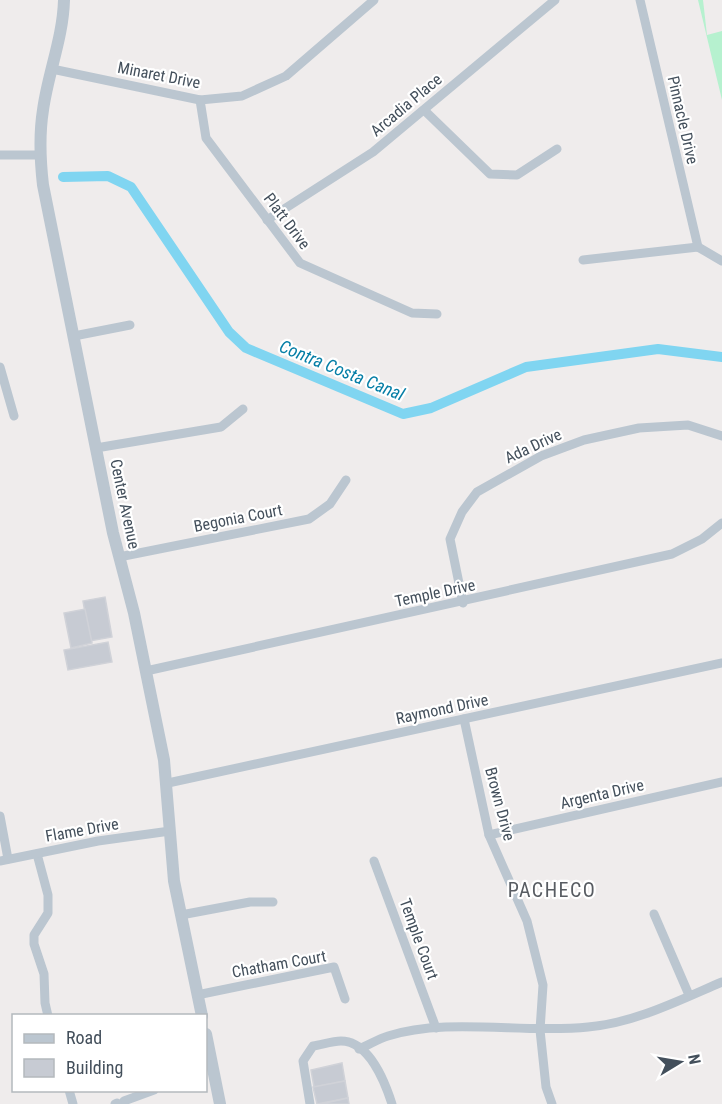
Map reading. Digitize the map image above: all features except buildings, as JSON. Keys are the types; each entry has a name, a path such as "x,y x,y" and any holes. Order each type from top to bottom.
{"street":[{"name":"Center Avenue","path":"64,0 62,29 43,109 40,155 96,448 146,671 168,783 174,881 202,1014"},
{"name":"Minaret Drive","path":"52,69 200,100 242,96 286,76 374,0"},
{"name":"Arcadia Place","path":"267,220 373,152 555,0"},
{"name":"Pinnacle Drive","path":"639,0 698,247"},
{"name":"Platt Drive","path":"200,100 206,138 300,263 412,313 437,314"},
{"path":"424,110 490,174 517,176 557,149"},
{"path":"0,155 40,155"},
{"path":"584,261 698,247 722,261"},
{"path":"74,336 130,325"},
{"path":"0,367 14,416"},
{"path":"96,448 221,427 243,409"},
{"name":"Ada Drive","path":"463,603 450,539 462,512 477,492 541,456 584,440 639,428 688,425 722,436"},
{"name":"Begonia Court","path":"119,557 309,519 330,504 346,480"},
{"name":"Temple Drive","path":"146,671 463,603 672,554 702,539 722,523"},
{"name":"Raymond Drive","path":"168,783 722,663"},
{"name":"Brown Drive","path":"464,719 489,835 527,921 543,985 540,1030 546,1087 552,1104"},
{"name":"Argenta Drive","path":"489,835 722,782"},
{"path":"0,816 4,860"},
{"name":"Flame Drive","path":"4,860 170,831"},
{"path":"37,854 48,896 48,913 34,935 34,944 44,974 48,1014"},
{"name":"Temple Court","path":"374,861 436,1028"},
{"path":"181,915 250,902 273,903"},
{"path":"654,914 690,996"},
{"name":"Chatham Court","path":"197,995 334,967 345,999"},
{"path":"359,1049 388,1036 436,1028 540,1030 591,1027 648,1013 722,982"},
{"path":"310,1104 303,1061 313,1046 343,1041 359,1049 380,1070 392,1104"},
{"path":"207,1046 209,1071 220,1104"},
{"path":"119,1103 149,1092"}],"green space":[{"path":"698,0 703,0 707,35 722,31 722,100"}],"waterway":[{"name":"Contra Costa Canal","path":"63,177 108,176 131,187 229,332 246,348 403,414 431,408 526,367 658,349 722,357"}],"district":[{"name":"PACHECO","path":"552,890"}]}
